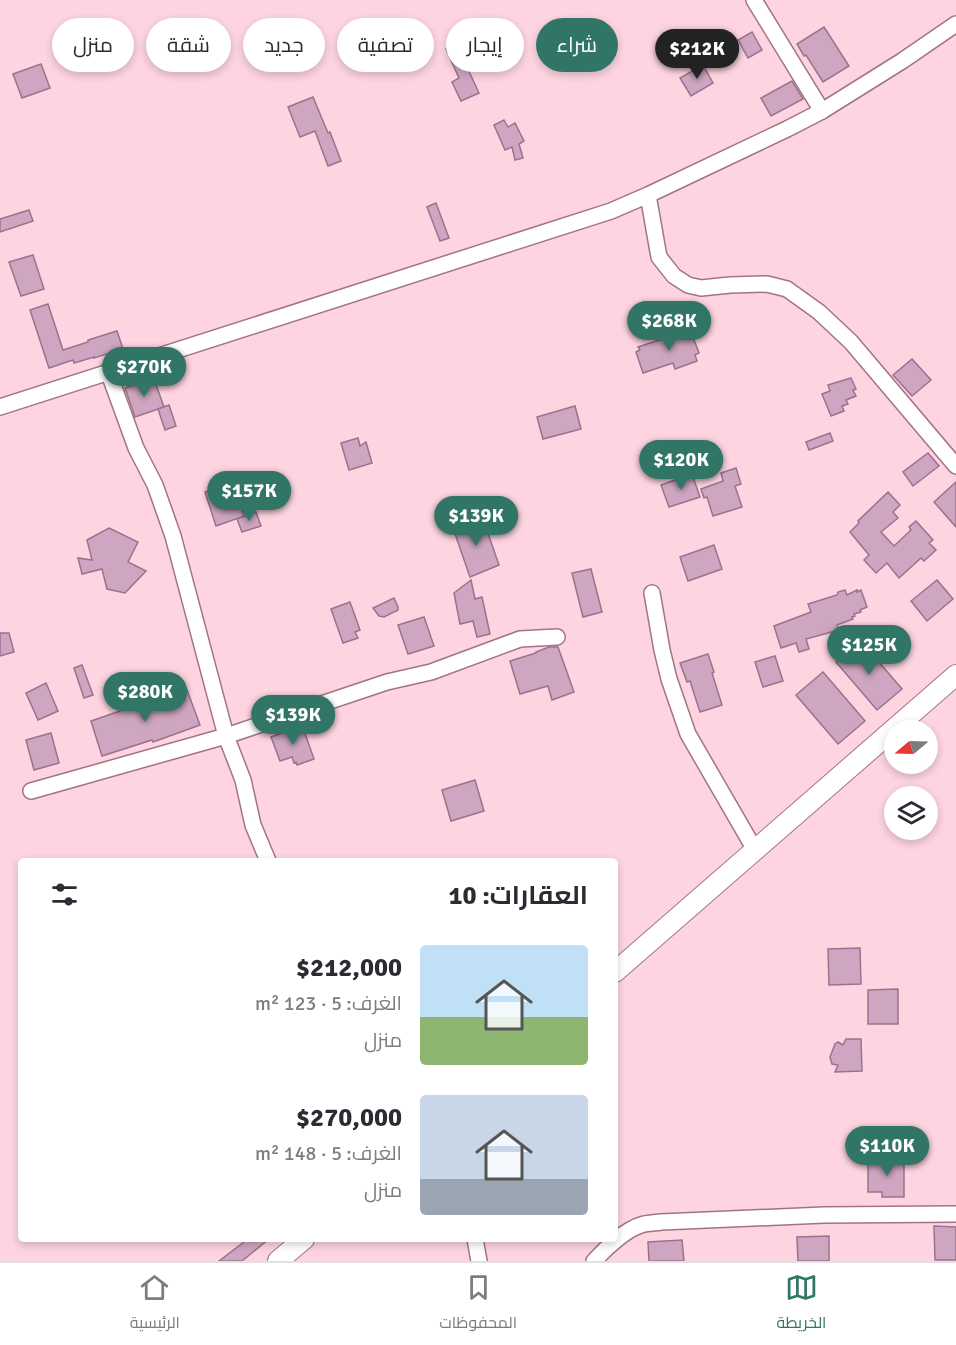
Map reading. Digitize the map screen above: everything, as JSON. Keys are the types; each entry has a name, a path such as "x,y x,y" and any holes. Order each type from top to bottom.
{"main road":[{"path":"618,969 956,675"},
{"path":"278,1261 300,1242"}],"street":[{"path":"754,0 822,111"},
{"path":"0,407 611,211 822,111 956,24"},
{"path":"648,195 659,257 674,276 688,285 701,288 767,284 787,289 819,312 851,342 956,466"},
{"path":"108,371 136,448 155,485 173,536 226,736 243,780 253,825 267,858"},
{"path":"652,593 662,650 688,734 754,850"},
{"path":"31,791 226,736 387,682 430,672 520,639 556,637"},
{"path":"618,1239 641,1225 824,1215 956,1214"},
{"path":"476,1242 479,1261"},
{"path":"594,1261 614,1242"}],"building":[{"path":"824,27 849,66 823,82 797,44"},
{"path":"752,32 762,50 748,58 738,40"},
{"path":"41,64 50,88 22,98 13,74"},
{"path":"703,65 713,83 691,96 680,78"},
{"path":"456,72 469,72 479,93 461,101 452,82 459,78"},
{"path":"792,81 803,99 771,116 761,98"},
{"path":"313,97 341,161 328,166 315,131 300,137 288,107"},
{"path":"504,120 508,127 515,123 524,141 519,144 523,158 515,160 512,147 505,150 494,125"},
{"path":"436,203 449,238 440,241 427,207"},
{"path":"29,210 33,221 0,232 0,219"},
{"path":"33,255 44,289 21,296 9,262"},
{"path":"48,304 63,350 117,331 123,349 49,368 30,310"},
{"path":"689,327 699,353 695,355 697,361 675,369 673,363 643,373 636,352 640,350 638,347 681,333 680,330"},
{"path":"912,359 931,380 912,396 893,375"},
{"path":"851,378 856,389 853,390 856,396 846,400 848,404 842,406 844,411 831,416 822,394 830,391 828,385"},
{"path":"154,379 164,407 135,417 125,388"},
{"path":"169,405 176,426 165,430 158,409"},
{"path":"575,406 581,429 543,439 537,417"},
{"path":"830,433 833,441 809,450 806,442"},
{"path":"358,438 360,446 366,442 372,463 349,470 341,443"},
{"path":"928,453 939,466 913,486 903,472"},
{"path":"736,468 741,484 735,486 742,507 713,516 707,497 704,498 701,489 723,481 721,473"},
{"path":"692,474 700,497 669,507 661,485"},
{"path":"233,482 244,516 216,526 205,492"},
{"path":"956,482 956,527 934,502"},
{"path":"888,492 900,505 893,512 898,518 881,532 894,546 911,530 909,527 916,521 933,540 929,543 936,550 924,561 921,558 899,578 887,563 876,573 864,560 869,555 850,532"},
{"path":"256,512 261,526 242,532 237,519"},
{"path":"482,516 499,565 470,577 453,528"},
{"path":"109,528 138,542 128,562 146,571 125,593 107,589 102,569 82,574 78,558 92,560 87,540"},
{"path":"714,545 722,569 688,581 680,557"},
{"path":"591,569 602,612 583,617 572,573"},
{"path":"471,580 475,599 482,597 490,634 477,637 473,621 460,624 454,593"},
{"path":"937,580 953,599 927,621 911,601"},
{"path":"845,590 847,595 861,590 867,607 854,614 853,619 837,625 839,630 806,639 809,649 799,652 796,643 781,648 774,626 811,612 808,604 837,595 838,592"},
{"path":"394,598 398,610 384,617 379,616 373,608"},
{"path":"350,602 360,630 355,632 358,638 343,643 331,609"},
{"path":"424,617 434,646 408,654 398,625"},
{"path":"0,633 9,633 14,652 0,656"},
{"path":"861,641 902,689 877,710 836,662"},
{"path":"549,647 558,647 574,692 552,700 548,686 520,694 510,661"},
{"path":"708,654 722,705 700,712 690,681 687,682 680,663"},
{"path":"775,656 783,681 763,687 755,662"},
{"path":"82,665 93,695 84,698 74,668"},
{"path":"823,672 865,721 838,744 796,695"},
{"path":"46,683 58,711 38,720 26,693"},
{"path":"187,690 200,725 153,742 152,740 102,756 91,721 140,704 141,707"},
{"path":"302,725 314,759 297,765 292,757 280,761 271,737"},
{"path":"51,733 59,763 34,770 26,740"},
{"path":"475,780 484,811 451,821 442,790"},
{"path":"860,948 861,984 829,985 828,949"},
{"path":"898,989 898,1024 868,1024 868,990"},
{"path":"846,1039 861,1039 862,1071 835,1072 838,1065 832,1064 830,1057 835,1044 838,1042 843,1045"},
{"path":"868,1159 904,1160 904,1197 882,1197 882,1192 868,1192"},
{"path":"934,1226 956,1227 956,1260 935,1260"},
{"path":"829,1236 829,1261 798,1261 797,1237"},
{"path":"682,1240 684,1261 649,1261 648,1242"},
{"path":"244,1242 265,1242 242,1261 219,1261"}]}
